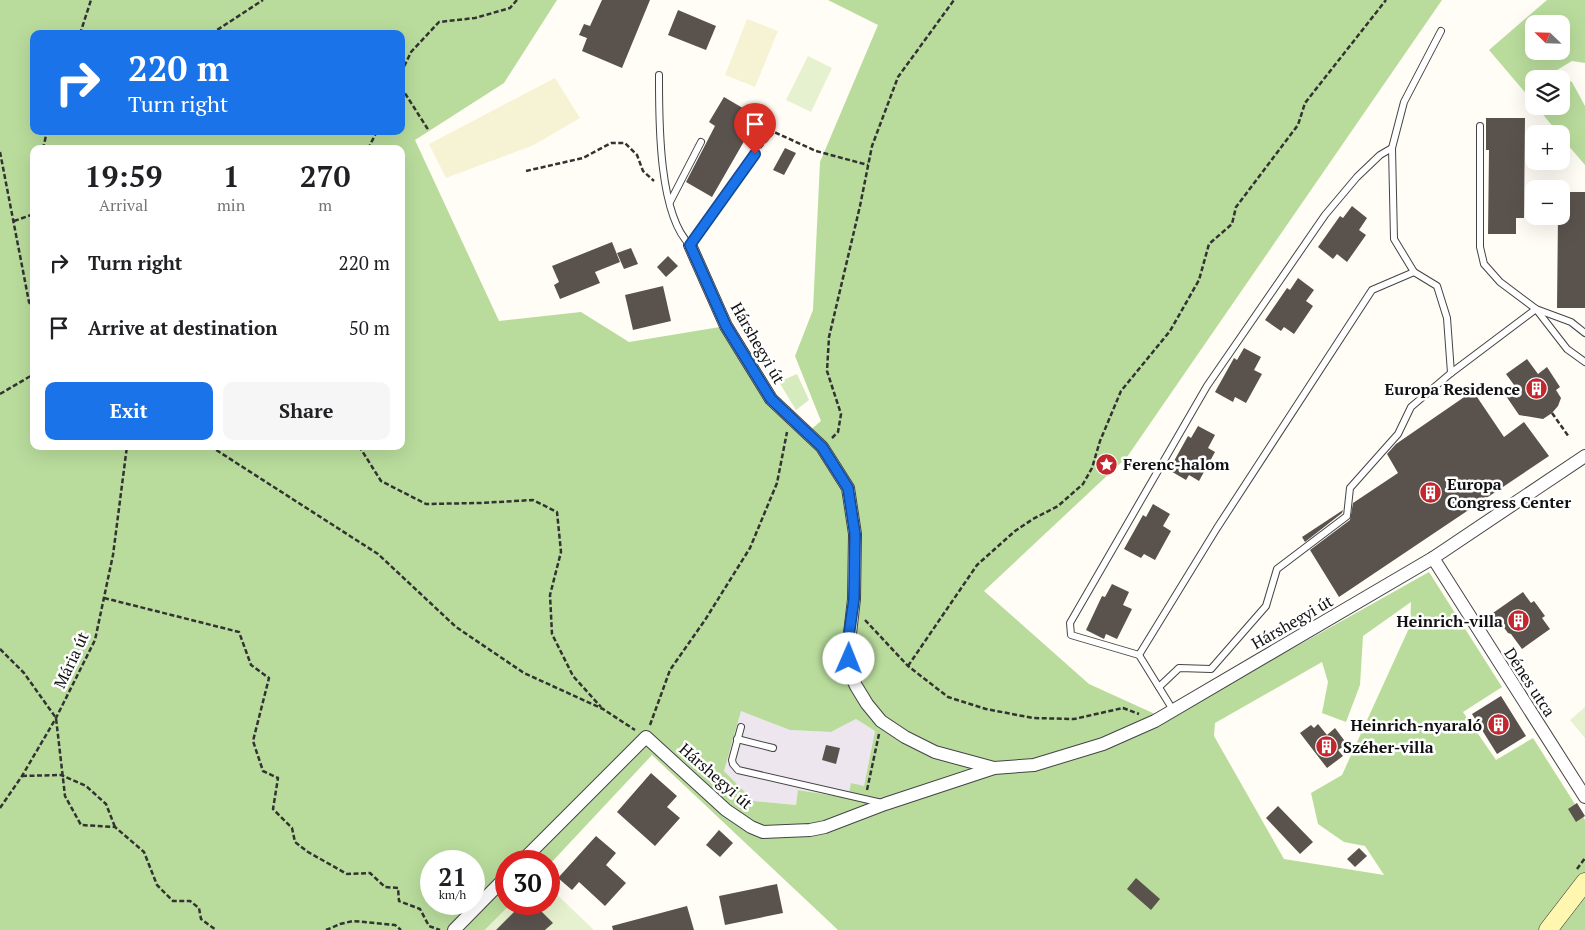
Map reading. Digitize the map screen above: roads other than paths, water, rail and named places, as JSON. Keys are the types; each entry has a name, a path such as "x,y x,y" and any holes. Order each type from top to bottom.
{"main road":[{"path":"1548,930 1585,882"}],"street":[{"name":"Hárshegyi út","path":"690,245 726,326 771,399 822,447 848,488 855,534 854,599 848,642 852,675 856,686 867,704 882,721 905,737 935,752 994,768"},
{"name":"Hárshegyi út","path":"533,850 646,737 726,810 751,827 763,832 810,830 825,827 885,804 994,768 1034,765 1103,744 1155,721 1433,558 1585,456"},
{"name":"Dénes utca","path":"1433,558 1585,797"},
{"path":"454,930 495,888"}],"lane":[{"path":"1441,31 1404,102 1392,148 1394,239 1414,272 1437,286 1447,318 1451,373"},
{"path":"659,75 659,121 665,184 672,215 682,237 690,245 755,154"},
{"path":"1480,126 1480,247 1484,264 1500,282 1536,309 1567,349 1585,362"},
{"path":"670,202 701,142"},
{"path":"1173,710 1139,655 1071,635 1070,622 1207,386 1325,215 1357,176 1380,155 1392,148"},
{"path":"1139,655 1217,528 1372,290 1414,272"},
{"path":"1536,309 1571,322 1585,333"},
{"path":"1159,687 1180,668 1211,669 1266,606 1277,569 1347,516 1350,488 1398,434 1411,407 1451,373 1536,309"},
{"path":"741,727 732,760 738,770 885,804"},
{"path":"737,739 773,748"}],"place":[{"name":"Europa Residence","path":"1536,389"},
{"name":"Ferenc-halom","path":"1107,464"},
{"name":"Europa Congress Center","path":"1431,493"},
{"name":"Heinrich-villa","path":"1519,621"},
{"name":"Heinrich-nyaraló","path":"1498,725"},
{"name":"Széher-villa","path":"1327,747"}]}
